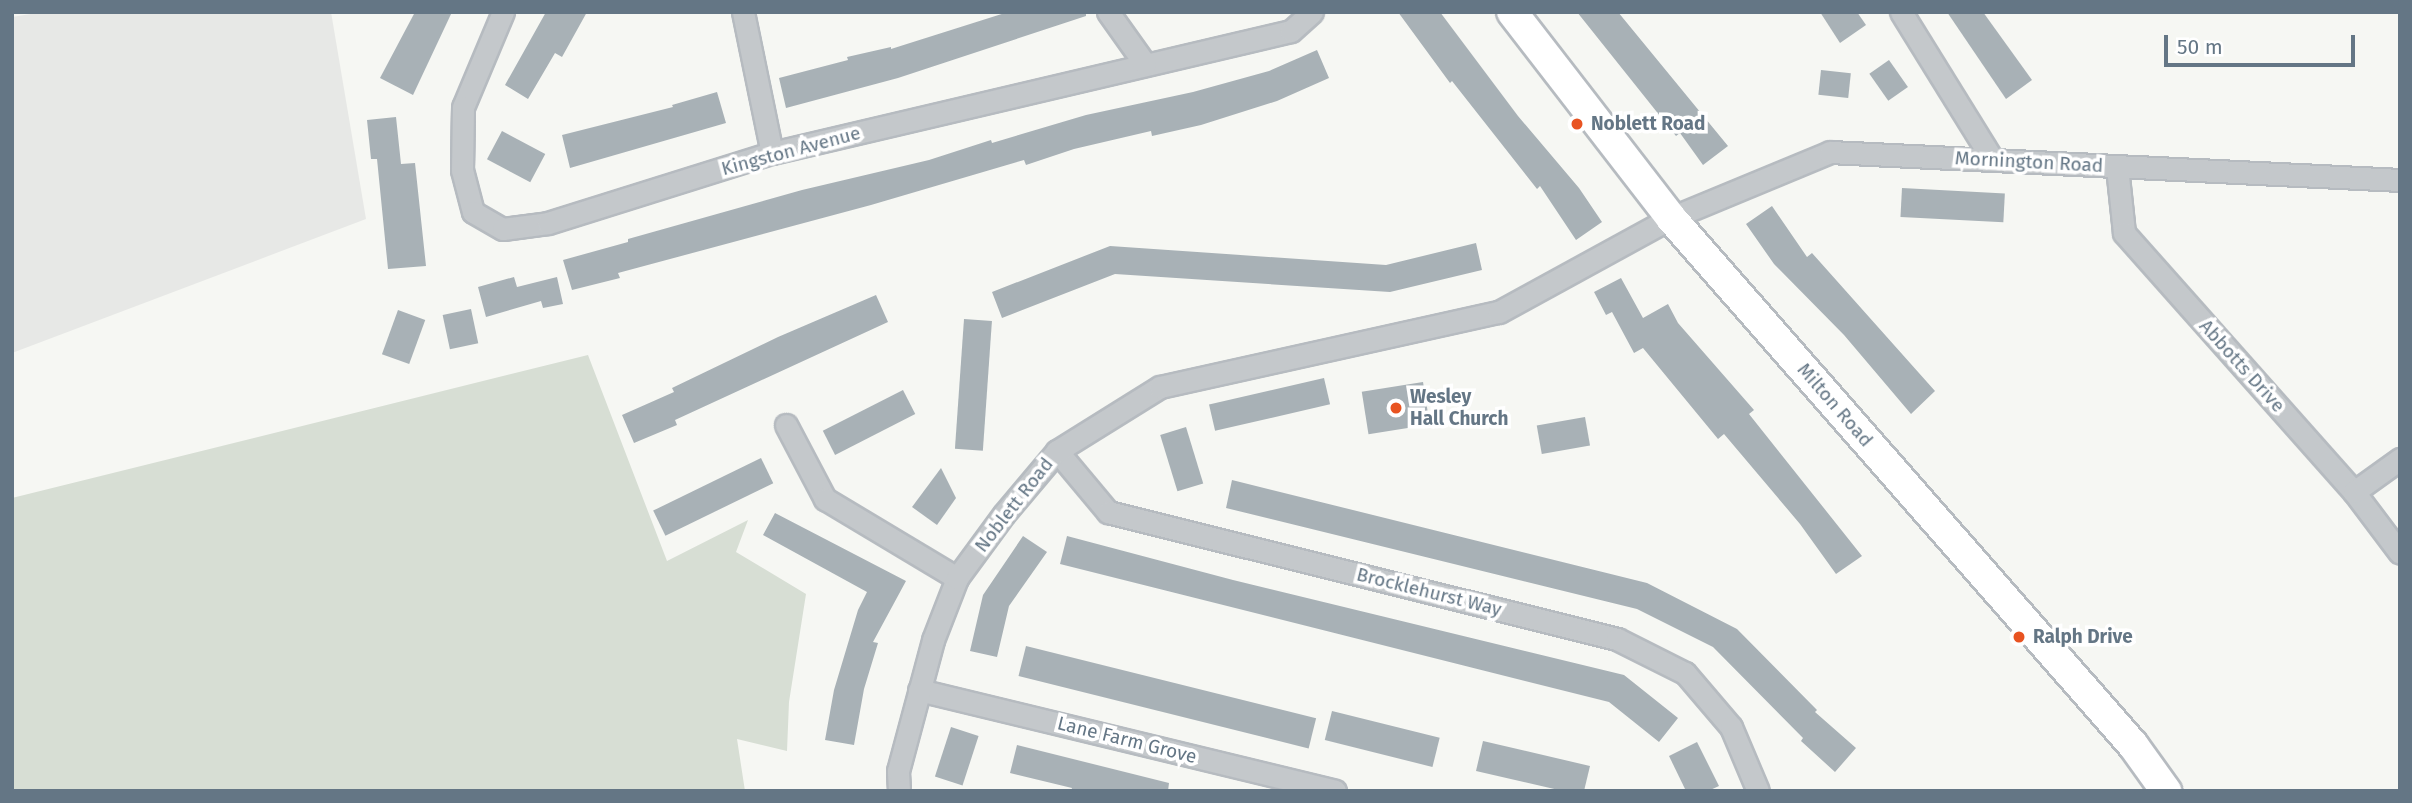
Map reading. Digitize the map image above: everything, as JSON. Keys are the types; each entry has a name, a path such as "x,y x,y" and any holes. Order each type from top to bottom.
{"street":[{"name":"Kingston Avenue","path":"503,12 463,107 462,170 474,212 503,229 548,223 772,153 1291,31 1312,12"},
{"path":"743,12 772,153"},
{"path":"1108,12 1145,64"},
{"name":"Milton Road","path":"1512,12 1671,218 2133,745 2166,791"},
{"path":"1901,12 1992,159"},
{"name":"Mornington Road","path":"1671,218 1830,152 2400,180"},
{"name":"Abbotts Drive","path":"2117,167 2124,233 2354,492 2400,553"},
{"name":"Noblett Road","path":"899,791 898,771 919,690 933,640 957,578 1004,514 1057,451 1160,387 1499,312 1671,218"},
{"path":"786,425 825,499 957,578"},
{"name":"Brocklehurst Way","path":"1057,451 1108,512 1617,639 1685,673 1731,727 1758,791"},
{"path":"2354,492 2400,459"},
{"name":"Lane Farm Grove","path":"919,690 1335,791"}],"shaded area":[{"path":"43,12 331,12 366,219 12,353 12,17"},
{"path":"588,355 667,561 748,520 736,552 806,594 789,702 787,751 737,739 745,791 12,791 12,498"}],"building":[{"path":"415,12 452,12 413,95 380,78"},
{"path":"546,12 587,12 562,57 555,53 528,99 505,85"},
{"path":"1008,12 1086,12 1086,16 898,78 786,108 779,78 848,60 847,57 891,49"},
{"path":"1398,12 1440,12 1518,116 1579,188 1602,222 1576,240 1540,186 1537,189 1452,81 1450,83"},
{"path":"1577,12 1618,12 1728,146 1703,165 1680,133 1676,136"},
{"path":"1820,12 1857,12 1866,25 1840,43"},
{"path":"1947,12 1983,12 2032,80 2006,99"},
{"path":"1317,50 1329,78 1277,101 1201,125 1152,136 1151,131 1074,149 1026,165 1024,160 871,205 618,273 620,278 572,290 563,260 628,242 628,239 802,190 929,160 991,140 992,143 1086,115 1193,92 1269,71"},
{"path":"1889,60 1908,87 1888,101 1869,74"},
{"path":"1821,70 1851,73 1848,98 1818,95"},
{"path":"717,92 726,123 570,168 562,135 673,107 672,105"},
{"path":"396,117 401,164 415,163 426,266 388,269 377,159 371,159 367,120"},
{"path":"502,131 545,154 530,182 487,159"},
{"path":"1902,188 2005,193 2003,222 1900,217"},
{"path":"1772,206 1807,257 1812,253 1935,391 1911,414 1844,335 1774,264 1746,224"},
{"path":"1476,243 1482,270 1390,292 1115,274 1002,318 992,292 1110,246 1386,265"},
{"path":"514,277 517,287 557,277 563,304 543,308 541,301 486,317 478,287"},
{"path":"1621,278 1643,318 1668,304 1678,323 1754,410 1749,414 1862,556 1836,574 1800,524 1724,434 1718,439 1643,348 1634,353 1612,312 1606,315 1594,292"},
{"path":"876,295 888,322 675,420 677,425 634,443 622,415 674,392 672,388 778,337"},
{"path":"471,309 478,343 450,349 443,315"},
{"path":"398,310 425,320 409,364 382,354"},
{"path":"964,319 992,321 983,451 955,449"},
{"path":"1324,378 1330,404 1215,431 1209,405"},
{"name":"Wesley Hall Church","path":"1423,382 1430,424 1368,434 1362,392"},
{"path":"903,390 915,414 835,455 823,431"},
{"path":"1585,417 1590,446 1542,454 1537,426"},
{"path":"1186,427 1203,483 1177,491 1160,435"},
{"path":"761,458 773,483 665,536 653,511"},
{"path":"941,468 956,498 937,525 912,507"},
{"path":"1232,480 1647,583 1737,629 1817,710 1815,712 1856,748 1835,772 1801,741 1803,738 1713,647 1637,609 1226,508"},
{"path":"775,513 906,581 873,642 878,643 864,689 854,745 825,740 834,690 858,610 867,592 763,535"},
{"path":"1023,536 1047,552 1009,606 997,657 970,651 983,595"},
{"path":"1067,536 1233,580 1624,675 1678,718 1659,742 1609,702 1060,564"},
{"path":"1026,646 1316,718 1309,748 1019,676"},
{"path":"1332,711 1440,738 1432,767 1325,740"},
{"path":"951,727 979,736 963,785 935,776"},
{"path":"1483,741 1590,766 1584,791 1563,791 1476,771"},
{"path":"1697,742 1719,786 1708,791 1686,791 1669,756"},
{"path":"1017,745 1169,783 1168,791 1071,791 1072,788 1010,773"}],"place":[{"name":"Noblett Road","path":"1577,124"},
{"name":"Wesley Hall Church","path":"1396,408"},
{"name":"Ralph Drive","path":"2019,637"}]}
